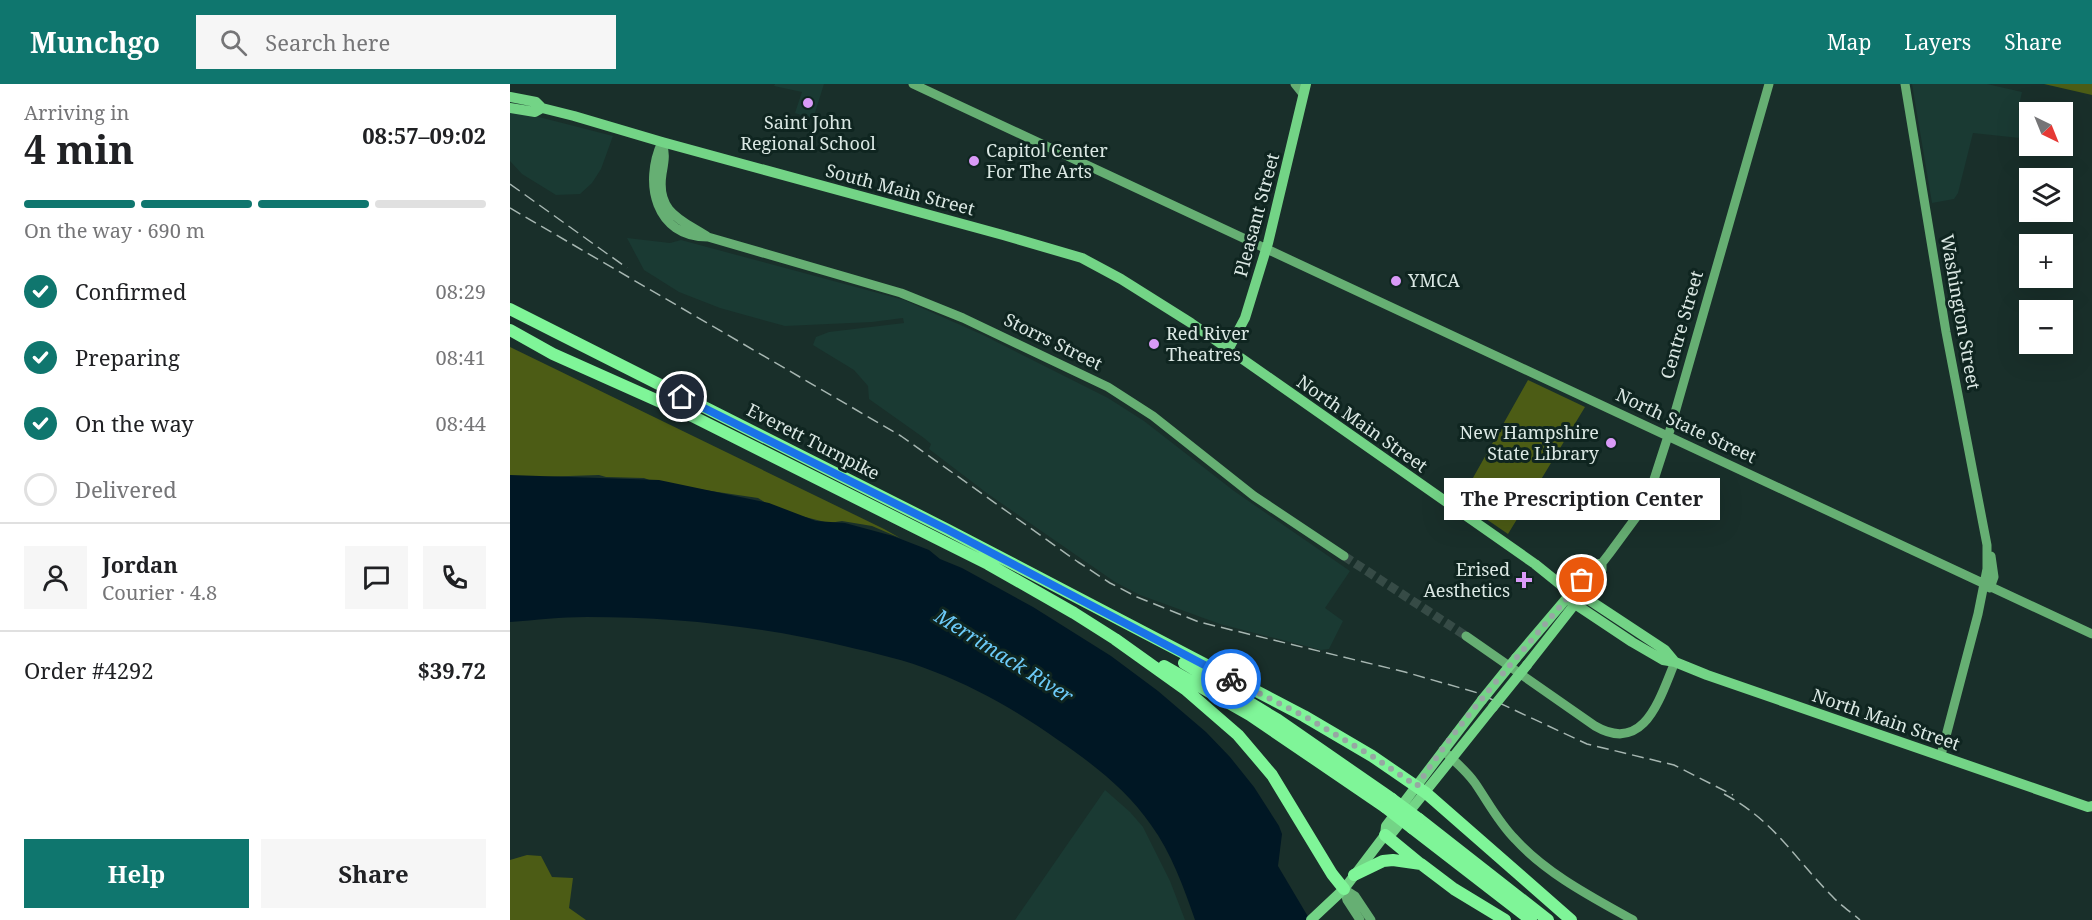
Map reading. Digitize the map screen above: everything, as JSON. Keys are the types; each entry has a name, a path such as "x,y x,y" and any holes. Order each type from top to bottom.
{"highway":[{"name":"Everett Turnpike","path":"510,309 948,530 1099,609"},
{"name":"Everett Turnpike","path":"510,330 553,354 692,416 938,538 1012,578 1115,639"},
{"path":"510,338 540,352 553,354"},
{"path":"1099,609 1304,716 1372,756 1422,789 1571,920"},
{"path":"1099,609 1278,720 1347,766 1415,823 1548,920"},
{"path":"1115,639 1214,694 1389,803"},
{"path":"1115,639 1194,696 1238,735 1272,775 1332,874 1344,889"},
{"path":"1415,823 1531,920"},
{"path":"1384,835 1454,889 1505,920"},
{"path":"1354,875 1383,861 1421,864"}],"main road":[{"name":"Pleasant Street","path":"1228,350 1245,318 1266,249 1305,89"},
{"path":"510,92 523,98"},
{"name":"South Main Street","path":"510,97 523,98 536,102 542,108 1082,258 1139,289 1228,350"},
{"name":"South Main Street","path":"510,108 535,112 542,108"},
{"name":"North Main Street","path":"1228,350 1535,564 1573,595 1665,650 1675,662 1941,755 1988,774 2091,806"},
{"path":"1422,789 1443,750 1516,658 1573,595"},
{"path":"1313,918 1344,889 1384,835 1386,826 1452,760 1527,665 1573,595"}],"street":[{"name":"North State Street","path":"914,84 2092,634"},
{"path":"1295,84 1305,89"},
{"name":"Centre Street","path":"1573,595 1602,570 1602,563 1644,505 1652,485 1769,84"},
{"name":"Washington Street","path":"1905,84 1952,364 1987,545 1986,586 1941,755"},
{"name":"Storrs Street","path":"662,142 666,153 661,184 666,204 678,220 708,237 901,293 963,318 1108,387 1153,416 1254,496 1344,556"},
{"path":"1466,636 1595,726 1614,733 1634,730 1645,723 1675,662"},
{"path":"1443,750 1473,781 1515,840 1535,858 1551,871 1633,920"},
{"path":"1344,889 1347,900 1360,920"},
{"path":"1344,889 1355,896 1371,920"}],"shaded area":[{"name":"Saint John Regional School","path":"775,84 824,84 813,119 795,113 802,92 774,86"},
{"path":"1912,84 1987,84 2022,92 2018,110 2019,138 1973,133 1958,193 1954,199 1932,203"},
{"path":"510,112 613,136 601,169 592,183 580,194 556,195 522,174 510,161"},
{"path":"627,238 670,243 681,240 904,300 983,335 1108,398 1144,421 1234,491 1350,571 1325,608 1343,621 1329,649 1321,650 1220,624 1140,595 1115,582 988,494 929,449 931,444 924,438 869,399 868,386 854,370 813,345 816,337 829,332 904,323 903,318 872,322 785,326 720,308 679,292 644,270"},
{"path":"1105,790 1143,827 1170,881 1185,920 1015,920"}],"green space":[{"path":"2044,84 2092,84 2092,95"},
{"path":"510,347 900,538 872,526 842,521 829,523 777,510 758,498 657,483 644,478 599,475 510,478"},
{"path":"1528,380 1585,407 1508,534 1460,501"},
{"path":"527,855 541,856 552,877 573,878 569,908 586,920 510,920 510,860"}],"water":[{"name":"Merrimack River","path":"510,475 659,480 769,503 816,521 845,523 893,536 929,550 940,559 962,568 1033,607 1111,656 1158,691 1206,732 1230,757 1254,787 1279,826 1282,834 1278,866 1310,920 1195,920 1182,883 1165,847 1142,812 1109,778 1084,758 1014,711 967,686 924,668 878,654 812,639 716,624 587,617 510,622"}],"tunnel":[{"path":"1344,556 1466,636"}],"railway":[{"path":"510,184 627,268"},
{"path":"510,208 901,436 1078,562 1137,597 1199,622 1405,672 1478,693 1587,744 1674,765 1733,795"},
{"path":"1724,794 1771,828 1818,882 1860,920"}],"way so far":[{"path":"1231,679 1304,716 1372,756 1417,786 1430,766 1516,658 1582,580"}],"place":[{"name":"Saint John Regional School","path":"808,103"},
{"name":"Capitol Center For The Arts","path":"974,161"},
{"name":"YMCA","path":"1396,281"},
{"name":"Red River Theatres","path":"1154,344"},
{"name":"New Hampshire State Library","path":"1611,443"},
{"name":"Erised Aesthetics","path":"1524,580"},
{"name":"The Prescription Center","path":"1582,580"}],"route":[{"path":"682,397 948,530 1231,679"}]}
